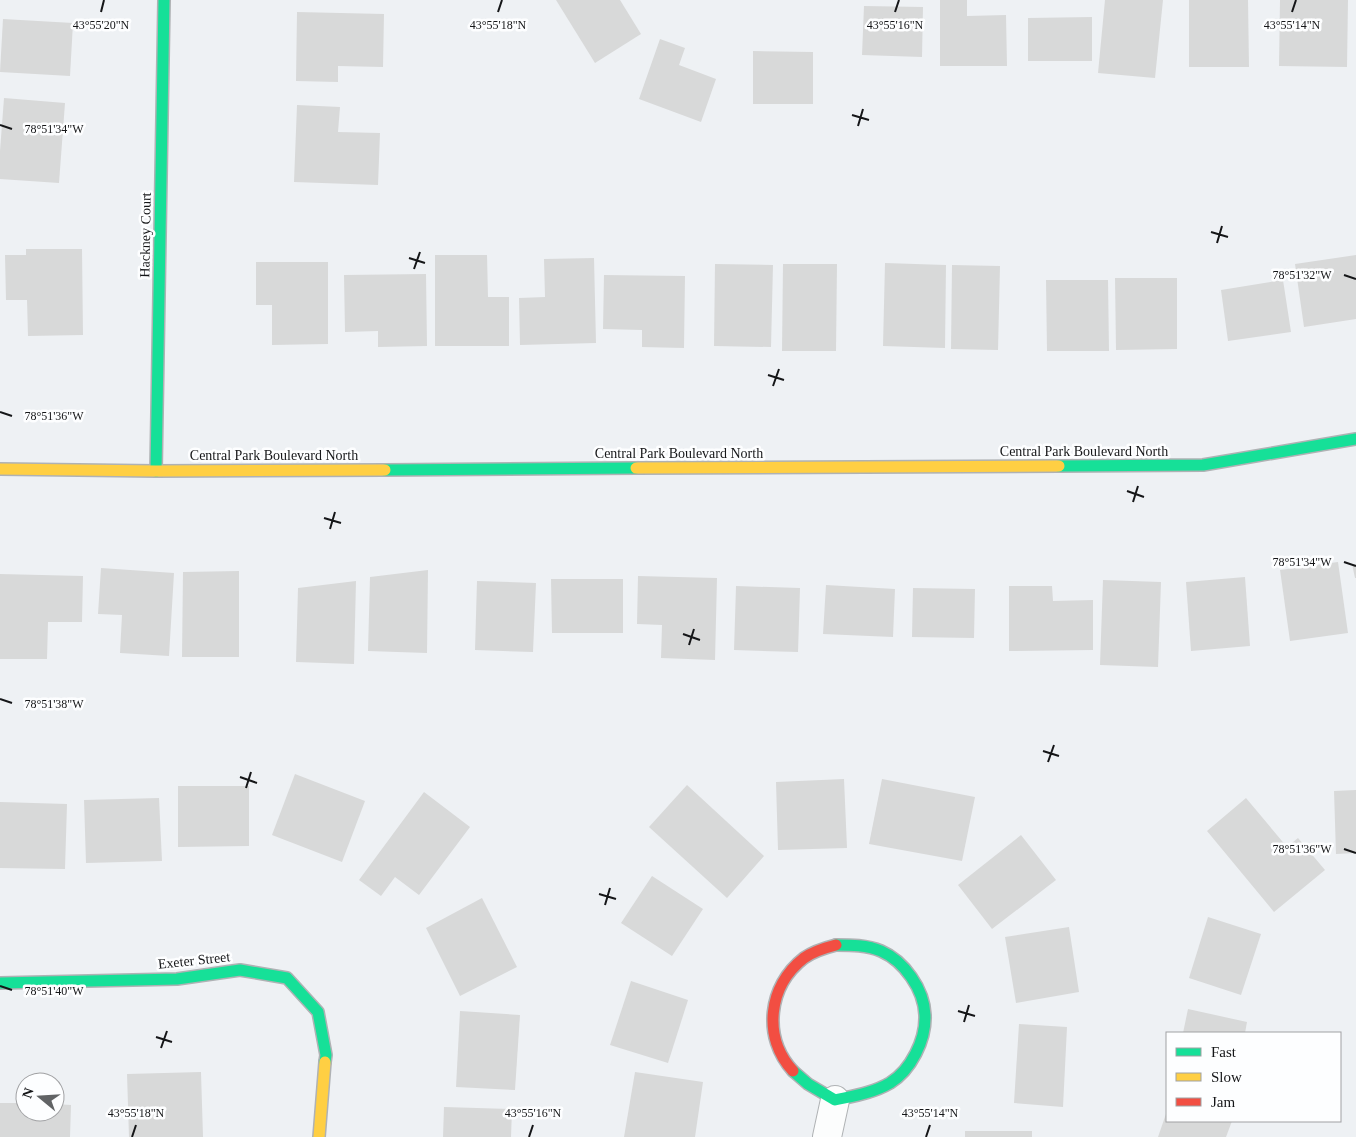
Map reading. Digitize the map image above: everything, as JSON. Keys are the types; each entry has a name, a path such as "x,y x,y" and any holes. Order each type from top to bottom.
{"street":[{"name":"Hackney Court","path":"156,471 164,0"},
{"name":"Central Park Boulevard North","path":"0,469 156,471 1203,465 1356,440"},
{"path":"836,945 859,945 882,952 903,967 918,989 924,1014 922,1041 910,1064 891,1082 867,1094 835,1100 794,1073 781,1054 773,1032 774,1008 781,986 794,966 813,952 836,945"},
{"name":"Exeter Street","path":"0,983 178,979 240,970 287,978 318,1012 326,1055 319,1133"},
{"path":"827,1137 835,1100"}],"building":[{"path":"556,0 620,0 641,34 595,63"},
{"path":"940,0 967,0 967,16 1006,15 1007,66 940,66"},
{"path":"1105,0 1163,0 1155,78 1098,73"},
{"path":"1189,0 1248,0 1249,67 1189,67"},
{"path":"1280,0 1348,0 1347,67 1279,66"},
{"path":"864,6 923,7 922,57 862,55"},
{"path":"297,12 384,14 383,67 338,66 338,82 296,81"},
{"path":"1092,17 1092,61 1028,61 1028,18"},
{"path":"3,19 73,23 70,76 0,72"},
{"path":"660,39 685,48 679,65 716,79 701,122 639,99"},
{"path":"753,51 813,52 813,104 753,104"},
{"path":"4,98 65,103 59,183 0,179"},
{"path":"297,105 340,107 338,132 380,133 378,185 294,182"},
{"path":"26,249 82,249 83,335 28,336 27,300 6,300 5,255 26,255"},
{"path":"435,255 487,255 488,297 509,297 509,346 435,346"},
{"path":"1356,255 1356,319 1304,327 1295,264"},
{"path":"594,258 596,343 520,345 519,298 545,297 544,259"},
{"path":"256,262 328,262 328,344 272,345 272,305 256,305"},
{"path":"885,263 946,265 945,348 883,346"},
{"path":"715,264 773,265 771,347 714,346"},
{"path":"783,264 837,264 836,351 782,351"},
{"path":"952,265 1000,266 998,350 951,349"},
{"path":"426,274 427,346 378,347 378,331 345,332 344,275"},
{"path":"604,275 685,276 684,348 642,347 642,330 603,329"},
{"path":"1115,278 1177,278 1177,349 1116,350"},
{"path":"1046,280 1108,280 1109,351 1047,351"},
{"path":"1283,280 1291,332 1228,341 1221,290"},
{"path":"1338,562 1348,633 1290,641 1280,570"},
{"path":"1352,564 1356,564 1356,578 1355,578"},
{"path":"101,568 174,573 169,656 120,653 122,615 98,614"},
{"path":"428,570 427,653 368,651 370,577"},
{"path":"239,571 239,657 182,657 183,572"},
{"path":"0,574 83,576 82,622 48,622 47,659 0,659"},
{"path":"638,576 717,578 715,660 661,658 662,625 637,624"},
{"path":"1245,577 1250,646 1191,651 1186,582"},
{"path":"551,579 623,579 623,633 552,633"},
{"path":"1103,580 1161,582 1158,667 1100,665"},
{"path":"356,581 354,664 296,662 298,588"},
{"path":"477,581 536,583 533,652 475,650"},
{"path":"826,585 895,589 893,637 823,634"},
{"path":"736,586 800,588 798,652 734,650"},
{"path":"1009,586 1052,586 1053,601 1093,600 1093,650 1009,651"},
{"path":"913,588 975,589 974,638 912,637"},
{"path":"295,774 365,801 342,862 272,835"},
{"path":"844,779 847,848 778,850 776,782"},
{"path":"882,779 975,797 962,861 869,844"},
{"path":"687,785 764,856 727,898 649,827"},
{"path":"178,786 249,786 249,846 178,847"},
{"path":"1356,790 1356,853 1336,854 1334,791"},
{"path":"424,792 470,827 419,895 395,877 381,896 359,880"},
{"path":"159,798 162,861 86,863 84,800"},
{"path":"1246,798 1287,847 1298,838 1325,870 1274,912 1207,831"},
{"path":"0,802 67,804 65,869 0,868"},
{"path":"1021,835 1056,880 992,929 958,885"},
{"path":"652,876 703,909 672,956 621,923"},
{"path":"482,898 517,967 460,996 426,928"},
{"path":"1208,917 1261,934 1241,995 1189,978"},
{"path":"1069,927 1079,992 1016,1003 1005,937"},
{"path":"631,981 688,1000 668,1063 610,1045"},
{"path":"1188,1009 1247,1022 1245,1032 1183,1032"},
{"path":"460,1011 520,1015 515,1090 456,1087"},
{"path":"1019,1024 1067,1027 1063,1107 1014,1103"},
{"path":"201,1072 203,1137 129,1137 127,1074"},
{"path":"635,1072 703,1082 695,1137 624,1137"},
{"path":"0,1103 15,1103 15,1122 65,1122 65,1105 71,1105 70,1137 0,1137"},
{"path":"444,1107 512,1109 511,1137 443,1137"},
{"path":"1166,1114 1166,1122 1232,1122 1226,1137 1158,1137"},
{"path":"965,1131 1032,1131 1032,1137 965,1137"}],"traffic: fast":[{"path":"156,471 164,0"},
{"path":"1059,466 1203,465 1356,439"},
{"path":"385,470 636,468"},
{"path":"793,1071 808,1084 835,1100 856,1096 890,1083 898,1077 911,1062 920,1044 925,1025 924,1005 917,986 905,969 889,956 876,949 836,945"},
{"path":"0,983 177,979 240,970 287,978 318,1012 326,1055 325,1062"}],"traffic: slow":[{"path":"636,468 1059,466"},
{"path":"0,469 156,471 385,470"},
{"path":"319,1137 325,1062"}],"traffic: jam":[{"path":"793,1071 783,1058 773,1028 773,1012 777,997 783,983 804,958 819,950 836,945"}]}
